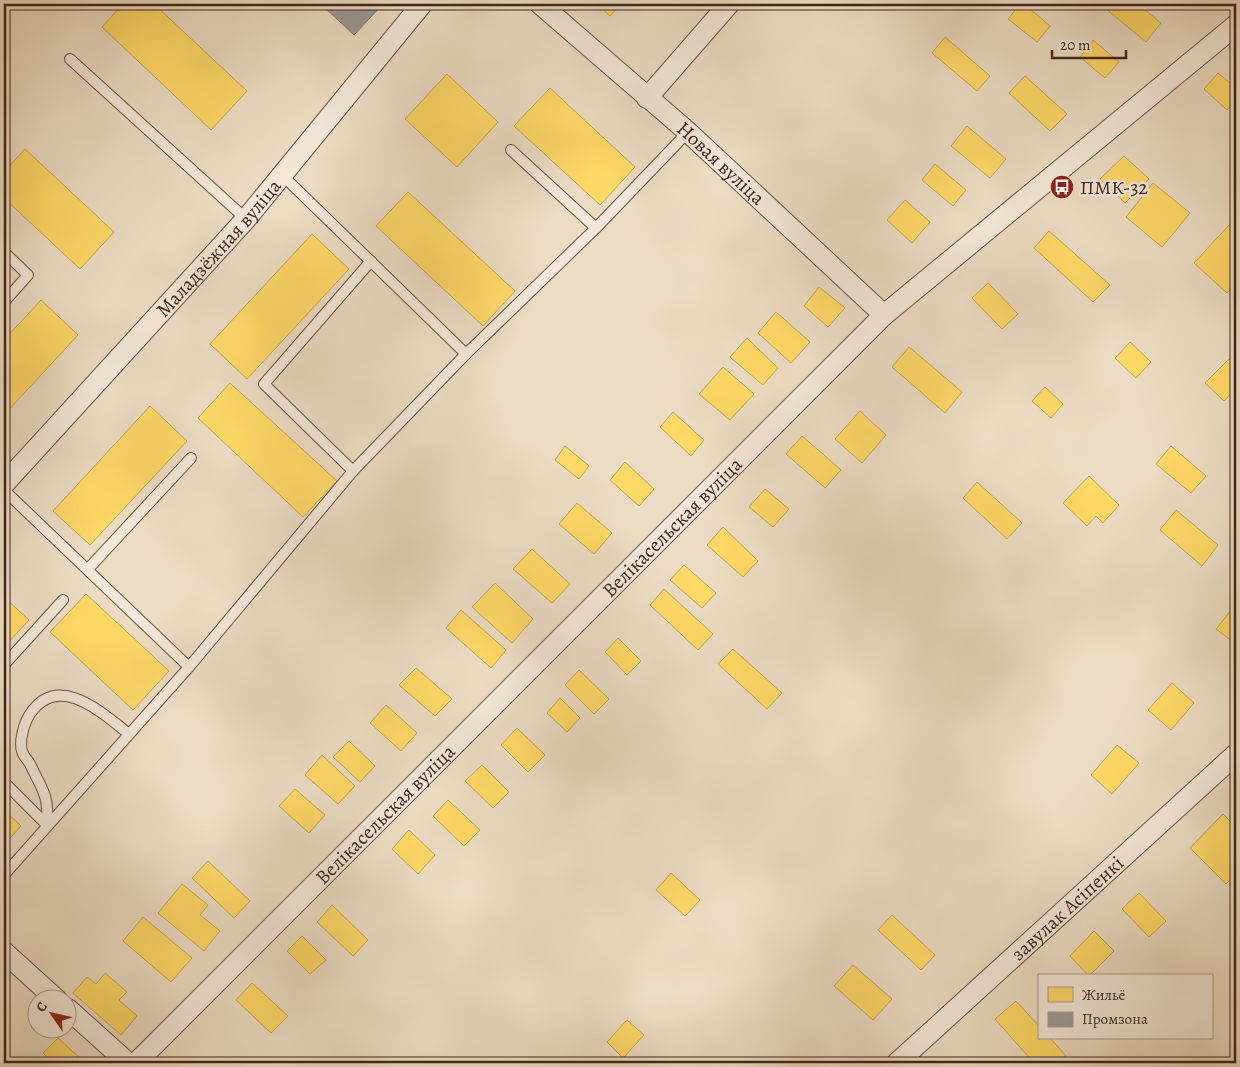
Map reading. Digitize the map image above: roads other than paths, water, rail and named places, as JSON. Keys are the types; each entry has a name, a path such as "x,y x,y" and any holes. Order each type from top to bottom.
{"street":[{"name":"Маладзёжная вуліца","path":"4,484 246,219 422,4"},
{"name":"Новая вуліца","path":"540,4 688,132 884,315"},
{"path":"647,98 729,4"},
{"name":"Велікасельская вуліца","path":"136,1063 884,315 1236,25"},
{"name":"завулак Асіпенкі","path":"897,1063 1236,754"},
{"path":"4,952 46,990"},
{"path":"78,1018 128,1063"}],"lane":[{"path":"70,59 246,219"},
{"path":"4,874 189,667 353,471 466,354 596,228 688,132"},
{"path":"511,150 596,228"},
{"path":"282,174 466,354"},
{"path":"4,252 28,275 4,302"},
{"path":"353,471 264,384 371,261"},
{"path":"88,569 191,458"},
{"path":"4,490 189,667"},
{"path":"4,666 62,600"},
{"path":"47,825 48,806 44,789 22,751 23,734 27,718 36,705 48,698 68,695 85,702 129,734"},
{"path":"4,782 47,825"}],"place":[{"name":"ПМК-32","path":"1062,187"}]}
